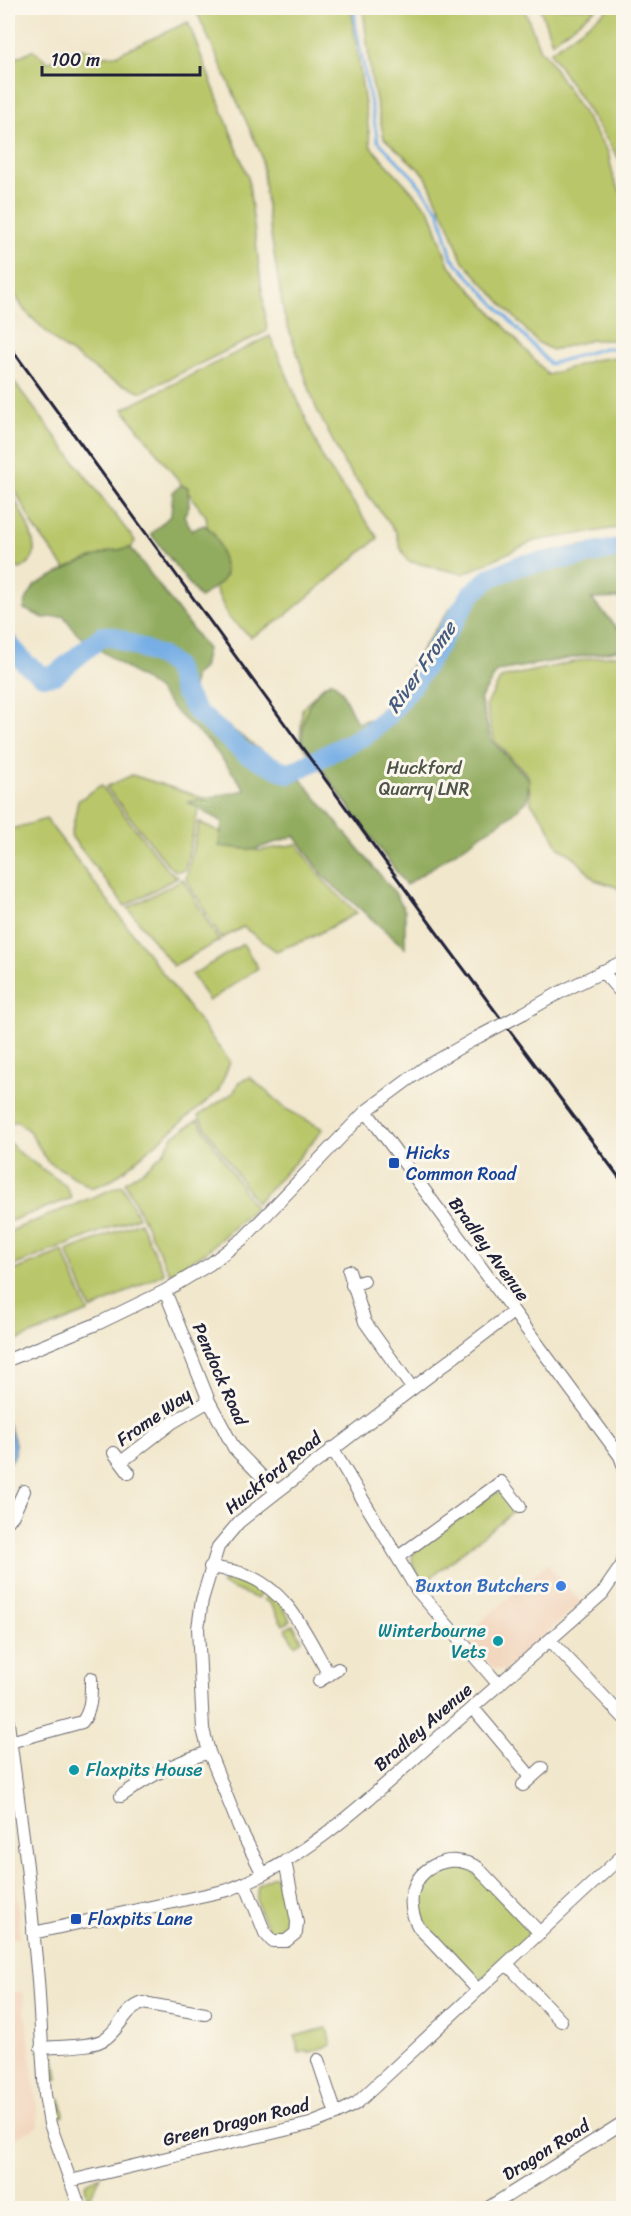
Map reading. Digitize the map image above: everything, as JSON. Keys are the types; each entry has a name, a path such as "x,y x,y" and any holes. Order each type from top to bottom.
{"street":[{"path":"8,1360 99,1323 165,1291 210,1264 244,1238 366,1111 424,1068 478,1037 624,961"},
{"path":"602,971 624,996"},
{"name":"Bradley Avenue","path":"366,1111 620,1456 624,1467"},
{"path":"349,1271 358,1283 365,1322 412,1388"},
{"name":"Pendock Road","path":"165,1291 209,1401 234,1448 277,1491"},
{"name":"Huckford Road","path":"263,1874 239,1827 209,1752 203,1729 198,1628 210,1567 218,1547 239,1522 277,1491 513,1312"},
{"name":"Frome Way","path":"121,1463 173,1422 209,1401"},
{"path":"332,1448 417,1590 499,1684"},
{"path":"398,1557 501,1482 520,1506"},
{"path":"8,1521 24,1491"},
{"name":"Bradley Avenue","path":"33,1933 228,1890 285,1861 354,1811 602,1594 622,1565 624,1558"},
{"path":"210,1567 242,1573 280,1596 329,1675"},
{"path":"550,1640 624,1718"},
{"path":"10,1742 82,1722 87,1716 91,1700 91,1678"},
{"path":"473,1708 527,1781 542,1768"},
{"path":"8,1723 38,1980 45,2095 50,2124 80,2208"},
{"path":"128,1795 150,1776 172,1764 209,1752"},
{"name":"Green Dragon Road","path":"70,2181 310,2124 357,2103 624,1854"},
{"path":"245,1883 265,1933 272,1941 286,1941 296,1933 297,1922 285,1861"},
{"path":"478,1990 418,1926 411,1899 414,1884 424,1872 435,1865 466,1861 477,1867 540,1932"},
{"path":"507,1964 561,2021"},
{"path":"41,2048 98,2043 107,2038 134,2006 142,2002 205,2014"},
{"path":"318,2060 336,2114"},
{"name":"Dragon Road","path":"488,2208 624,2122"}],"shaded area":[{"path":"547,1564 581,1602 505,1671 494,1669 470,1642 470,1631"},
{"path":"14,1862 20,1937 8,1939 8,1863"},
{"path":"23,1991 39,2126 8,2142 8,1993"}],"green space":[{"path":"195,8 351,8 371,147 430,211 449,265 548,375 593,360 623,356 623,527 534,541 463,574 408,561 401,549 396,532 345,465 316,408 284,315 268,217 261,154"},
{"path":"363,8 524,8 540,50 546,55 608,152 614,180 623,196 623,340 591,340 552,350 537,342 462,260 425,175 384,138 371,77"},
{"path":"540,8 597,8 552,42"},
{"path":"610,8 623,8 623,165 550,52"},
{"path":"188,22 248,177 267,331 142,392 109,379 60,345 24,310 8,282 8,62 33,50 48,62 83,48 104,56 116,55"},
{"path":"270,336 324,461 378,538 280,620 251,637 228,617 215,587 206,516 123,409"},
{"path":"8,374 135,541 131,548 110,551 66,570 34,527 8,476"},
{"path":"181,485 188,487 189,506 184,516 192,530 204,525 214,534 220,546 226,574 221,582 200,598 151,534 171,515 173,492"},
{"path":"8,486 28,527 33,544 32,558 20,569 8,564"},
{"name":"Huckford Quarry LNR","path":"623,539 623,598 591,599 621,632 623,643 617,650 497,671 480,699 491,740 529,779 527,801 511,815 406,885 302,742 306,715 313,699 324,686 332,681 341,690 357,723 371,719 406,686 407,672 426,643 448,611 484,572 509,561"},
{"path":"131,548 207,649 203,668 194,676 193,690 206,710 275,761 289,765 395,893 405,911 405,948 325,878 295,836 253,850 219,846 222,822 188,802 246,790 209,742 177,713 157,689 77,634 64,616 44,618 24,609 26,600 35,585 76,564 110,551"},
{"name":"Huckford Quarry LNR","path":"591,598 621,632 623,643 617,650 497,671 480,699 491,740 528,778 528,775 494,740 486,706 501,678 592,658 623,654 623,897 617,887 595,880 572,855 559,848 545,821 531,803 529,784 527,801 406,885 300,741 302,709 323,686 332,681 341,690 357,723 371,719"},
{"path":"132,775 201,797 185,870 176,871 169,866 106,787"},
{"path":"101,785 167,869 178,877 125,906 71,836 78,801"},
{"path":"46,819 230,1062 218,1092 112,1180 92,1188 47,1161 30,1132 17,1121 8,1123 8,830"},
{"path":"199,822 258,851 297,844 324,881 357,913 310,938 276,951 243,927 221,939 186,878"},
{"path":"183,879 219,941 173,966 128,908"},
{"path":"243,944 258,968 209,1001 192,975"},
{"path":"250,1077 286,1109 323,1129 256,1203 198,1116 234,1092 238,1083"},
{"path":"198,1120 255,1208 206,1252 170,1274 125,1182 144,1170 163,1153 174,1135"},
{"path":"8,1141 17,1151 65,1185 72,1198 8,1222"},
{"path":"122,1185 138,1217 8,1268 8,1232"},
{"path":"140,1222 164,1273 91,1310 67,1251"},
{"path":"63,1251 88,1312 13,1342 8,1327 8,1273"},
{"path":"494,1493 500,1493 515,1506 515,1510 424,1583 412,1561 414,1552"},
{"path":"231,1579 262,1590 258,1599 221,1584"},
{"path":"267,1592 278,1599 291,1621 283,1625 270,1603 264,1600"},
{"path":"293,1625 302,1640 295,1645 285,1629"},
{"path":"465,1866 474,1872 528,1926 529,1932 526,1940 484,1979 473,1978 431,1935 418,1912 418,1893 426,1879 441,1869"},
{"path":"279,1876 284,1879 293,1922 292,1931 284,1937 274,1937 260,1912 257,1890 259,1884 271,1877"},
{"path":"327,2028 331,2045 308,2053 307,2051 299,2053 295,2036"},
{"path":"54,2051 58,2079 49,2081 48,2056"},
{"path":"61,2099 64,2115 54,2118 52,2101"},
{"path":"101,2176 88,2201 85,2185"}],"water":[{"path":"8,1423 14,1439 15,1455 8,1464"}],"waterway":[{"path":"354,8 378,141 414,178 439,211 452,258 550,364 604,348 624,348"},
{"name":"River Frome","path":"8,643 26,664 43,676 55,675 102,636 112,636 162,657 175,667 183,690 196,711 245,753 289,774 367,734 388,716 415,682 472,593 491,577 521,565 624,547"}],"railway":[{"path":"8,344 443,941 624,1184"}],"place":[{"name":"Hicks Common Road","path":"394,1163"},
{"name":"Buxton Butchers","path":"561,1586"},
{"name":"Winterbourne Vets","path":"498,1641"},
{"name":"Flaxpits House","path":"74,1770"},
{"name":"Flaxpits Lane","path":"76,1919"}]}
